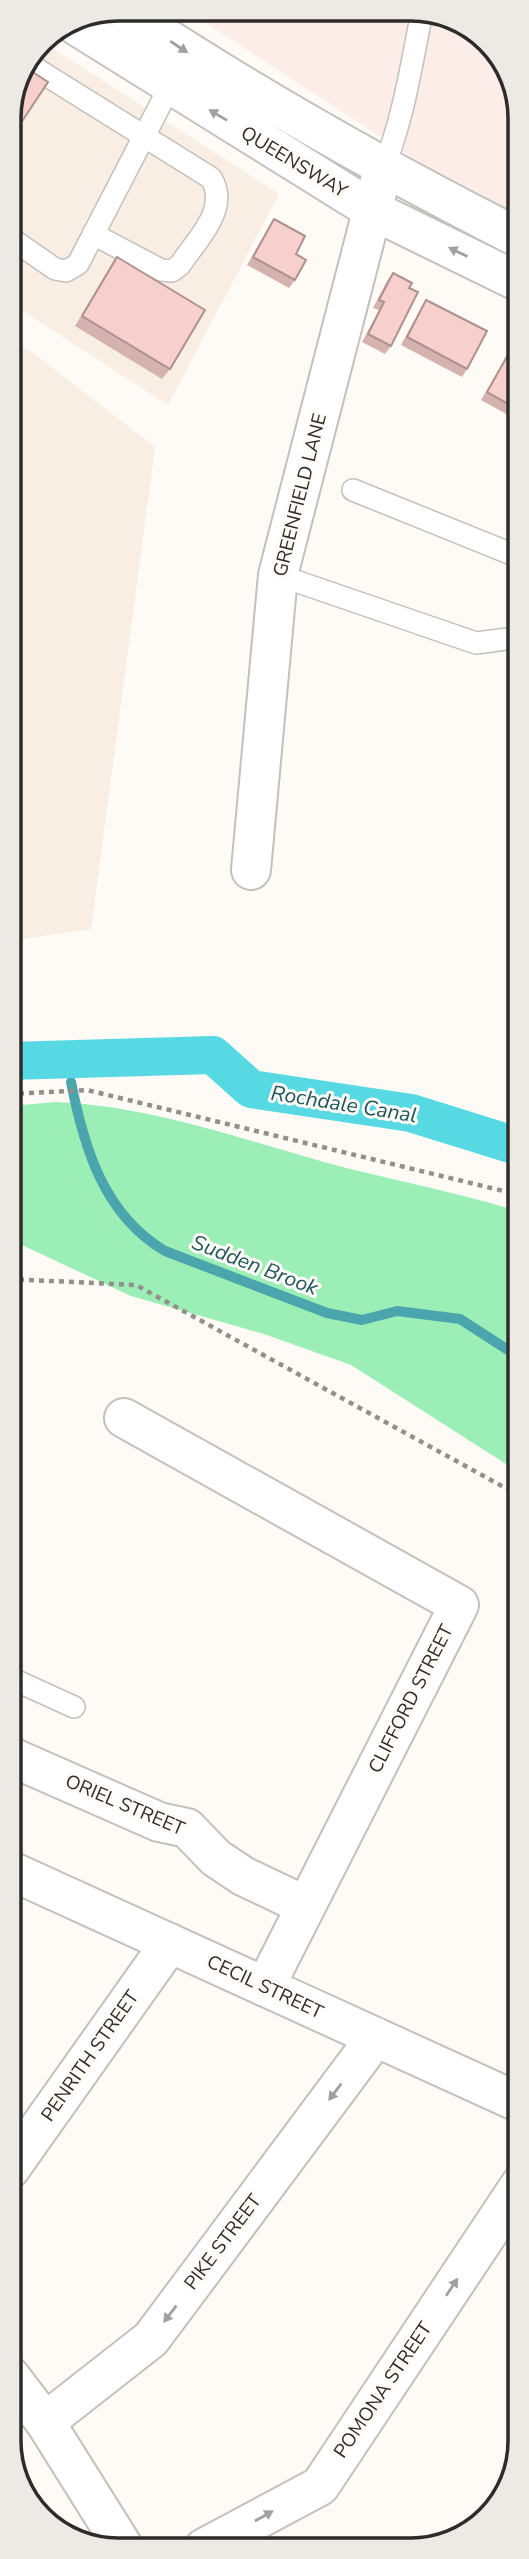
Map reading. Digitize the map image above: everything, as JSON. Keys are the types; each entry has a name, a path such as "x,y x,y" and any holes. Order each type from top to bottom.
{"main road":[{"name":"QUEENSWAY","path":"140,21 199,60 383,169 508,232"},
{"name":"QUEENSWAY","path":"86,26 170,86 374,211 508,277"},
{"name":"GREENFIELD LANE","path":"251,870 278,575 383,169"},
{"name":"CLIFFORD STREET","path":"124,1418 459,1605 265,1987"},
{"name":"ORIEL STREET","path":"21,1761 159,1822 187,1828 216,1858 243,1876 306,1906"},
{"name":"CECIL STREET","path":"21,1875 508,2098"},
{"name":"PENRITH STREET","path":"21,2153 170,1943"},
{"name":"PIKE STREET","path":"45,2422 151,2339 376,2037"},
{"name":"POMONA STREET","path":"225,2538 320,2486 508,2203"},
{"path":"21,2390 45,2422 114,2538"}],"lane":[{"path":"383,169 398,132 406,101 420,22"},
{"path":"35,68 211,178 219,199 216,212 180,265 172,271 161,270 93,234"},
{"path":"21,245 55,269 66,271 78,264 170,86"},
{"path":"353,490 508,552"},
{"path":"278,575 476,643 508,639"},
{"path":"21,1683 75,1707"}],"path":[{"path":"21,1093 87,1090 508,1192"},
{"path":"21,1280 136,1285 508,1489"}],"shaded area":[{"path":"203,21 411,21 448,28 470,41 488,59 503,87 508,118 508,209 465,192"},
{"path":"51,48 279,194 168,405 21,310 21,112 31,75"},
{"path":"21,348 29,350 155,447 91,929 21,939"}],"green space":[{"path":"56,1102 158,1116 508,1209 508,1465 351,1365 264,1334 131,1296 21,1245 21,1105"}],"building":[{"path":"33,72 48,82 21,123 24,93"},
{"path":"274,219 305,236 296,254 306,260 295,280 253,257"},
{"path":"117,257 205,310 170,369 82,316"},
{"path":"393,273 412,283 409,288 418,292 391,346 368,334 384,302 379,300"},
{"path":"426,300 487,331 467,369 407,337"},
{"path":"508,355 508,404 487,392"}],"waterway":[{"name":"Rochdale Canal","path":"21,1061 213,1055 251,1089 411,1113 508,1143"},
{"name":"Sudden Brook","path":"71,1082 90,1155 100,1178 126,1219 165,1251 327,1313 362,1320 397,1311 460,1319 508,1350"}]}
